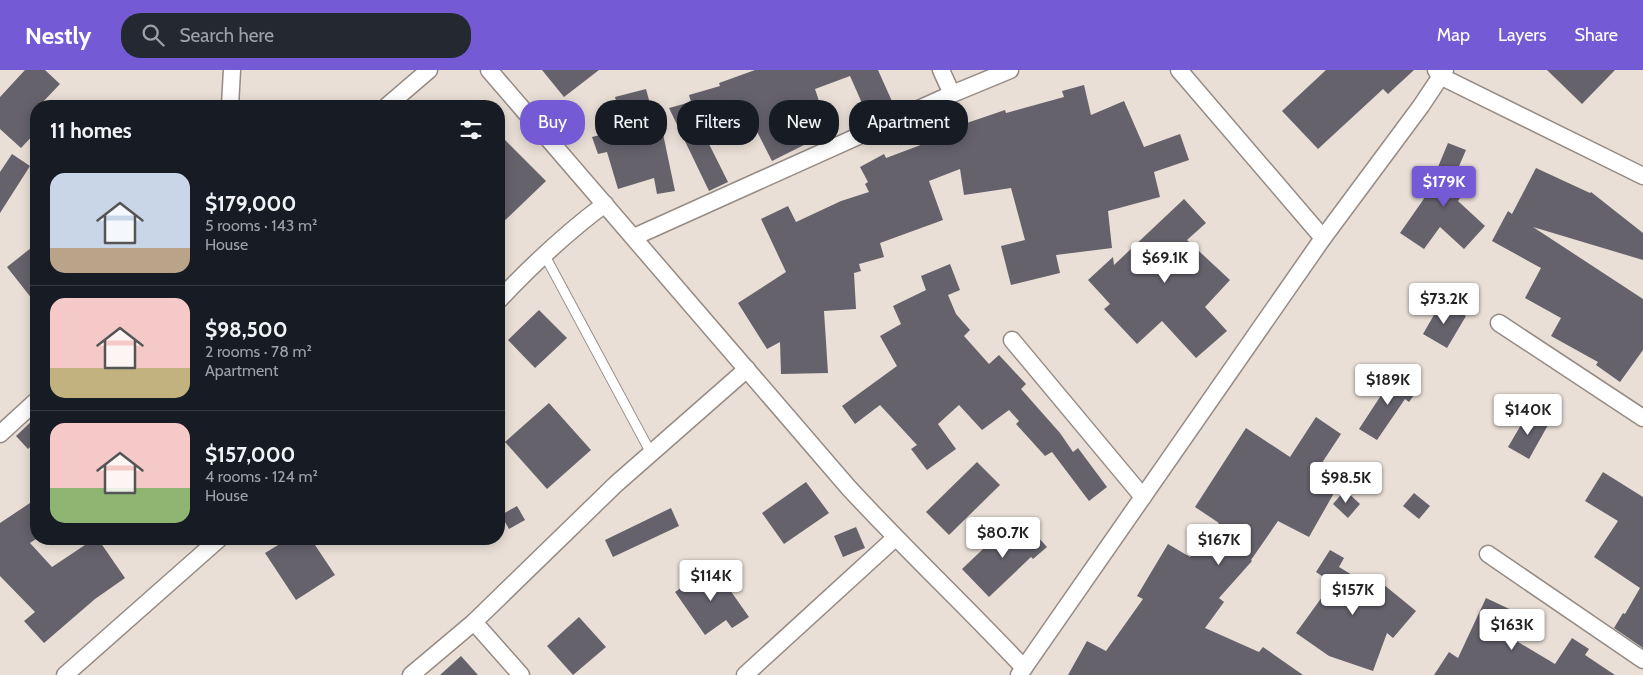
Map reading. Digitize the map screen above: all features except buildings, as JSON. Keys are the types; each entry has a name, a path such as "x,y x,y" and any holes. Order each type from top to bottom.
{"street":[{"path":"230,100 232,70"},
{"path":"394,100 429,70"},
{"path":"489,70 848,487 895,538 948,589 1022,672 1323,238 1421,106 1440,72 1643,176"},
{"path":"941,70 952,94"},
{"path":"634,237 952,94 1010,70"},
{"path":"1179,70 1323,238"},
{"path":"505,294 544,254 604,204"},
{"path":"1499,322 1643,418"},
{"path":"1012,340 1143,497"},
{"path":"411,675 474,622 616,484 747,369"},
{"path":"0,434 30,406"},
{"path":"744,675 895,538"},
{"path":"67,674 212,545"},
{"path":"1488,554 1643,660"},
{"path":"474,622 520,675"}],"lane":[{"path":"544,254 651,454"}]}
